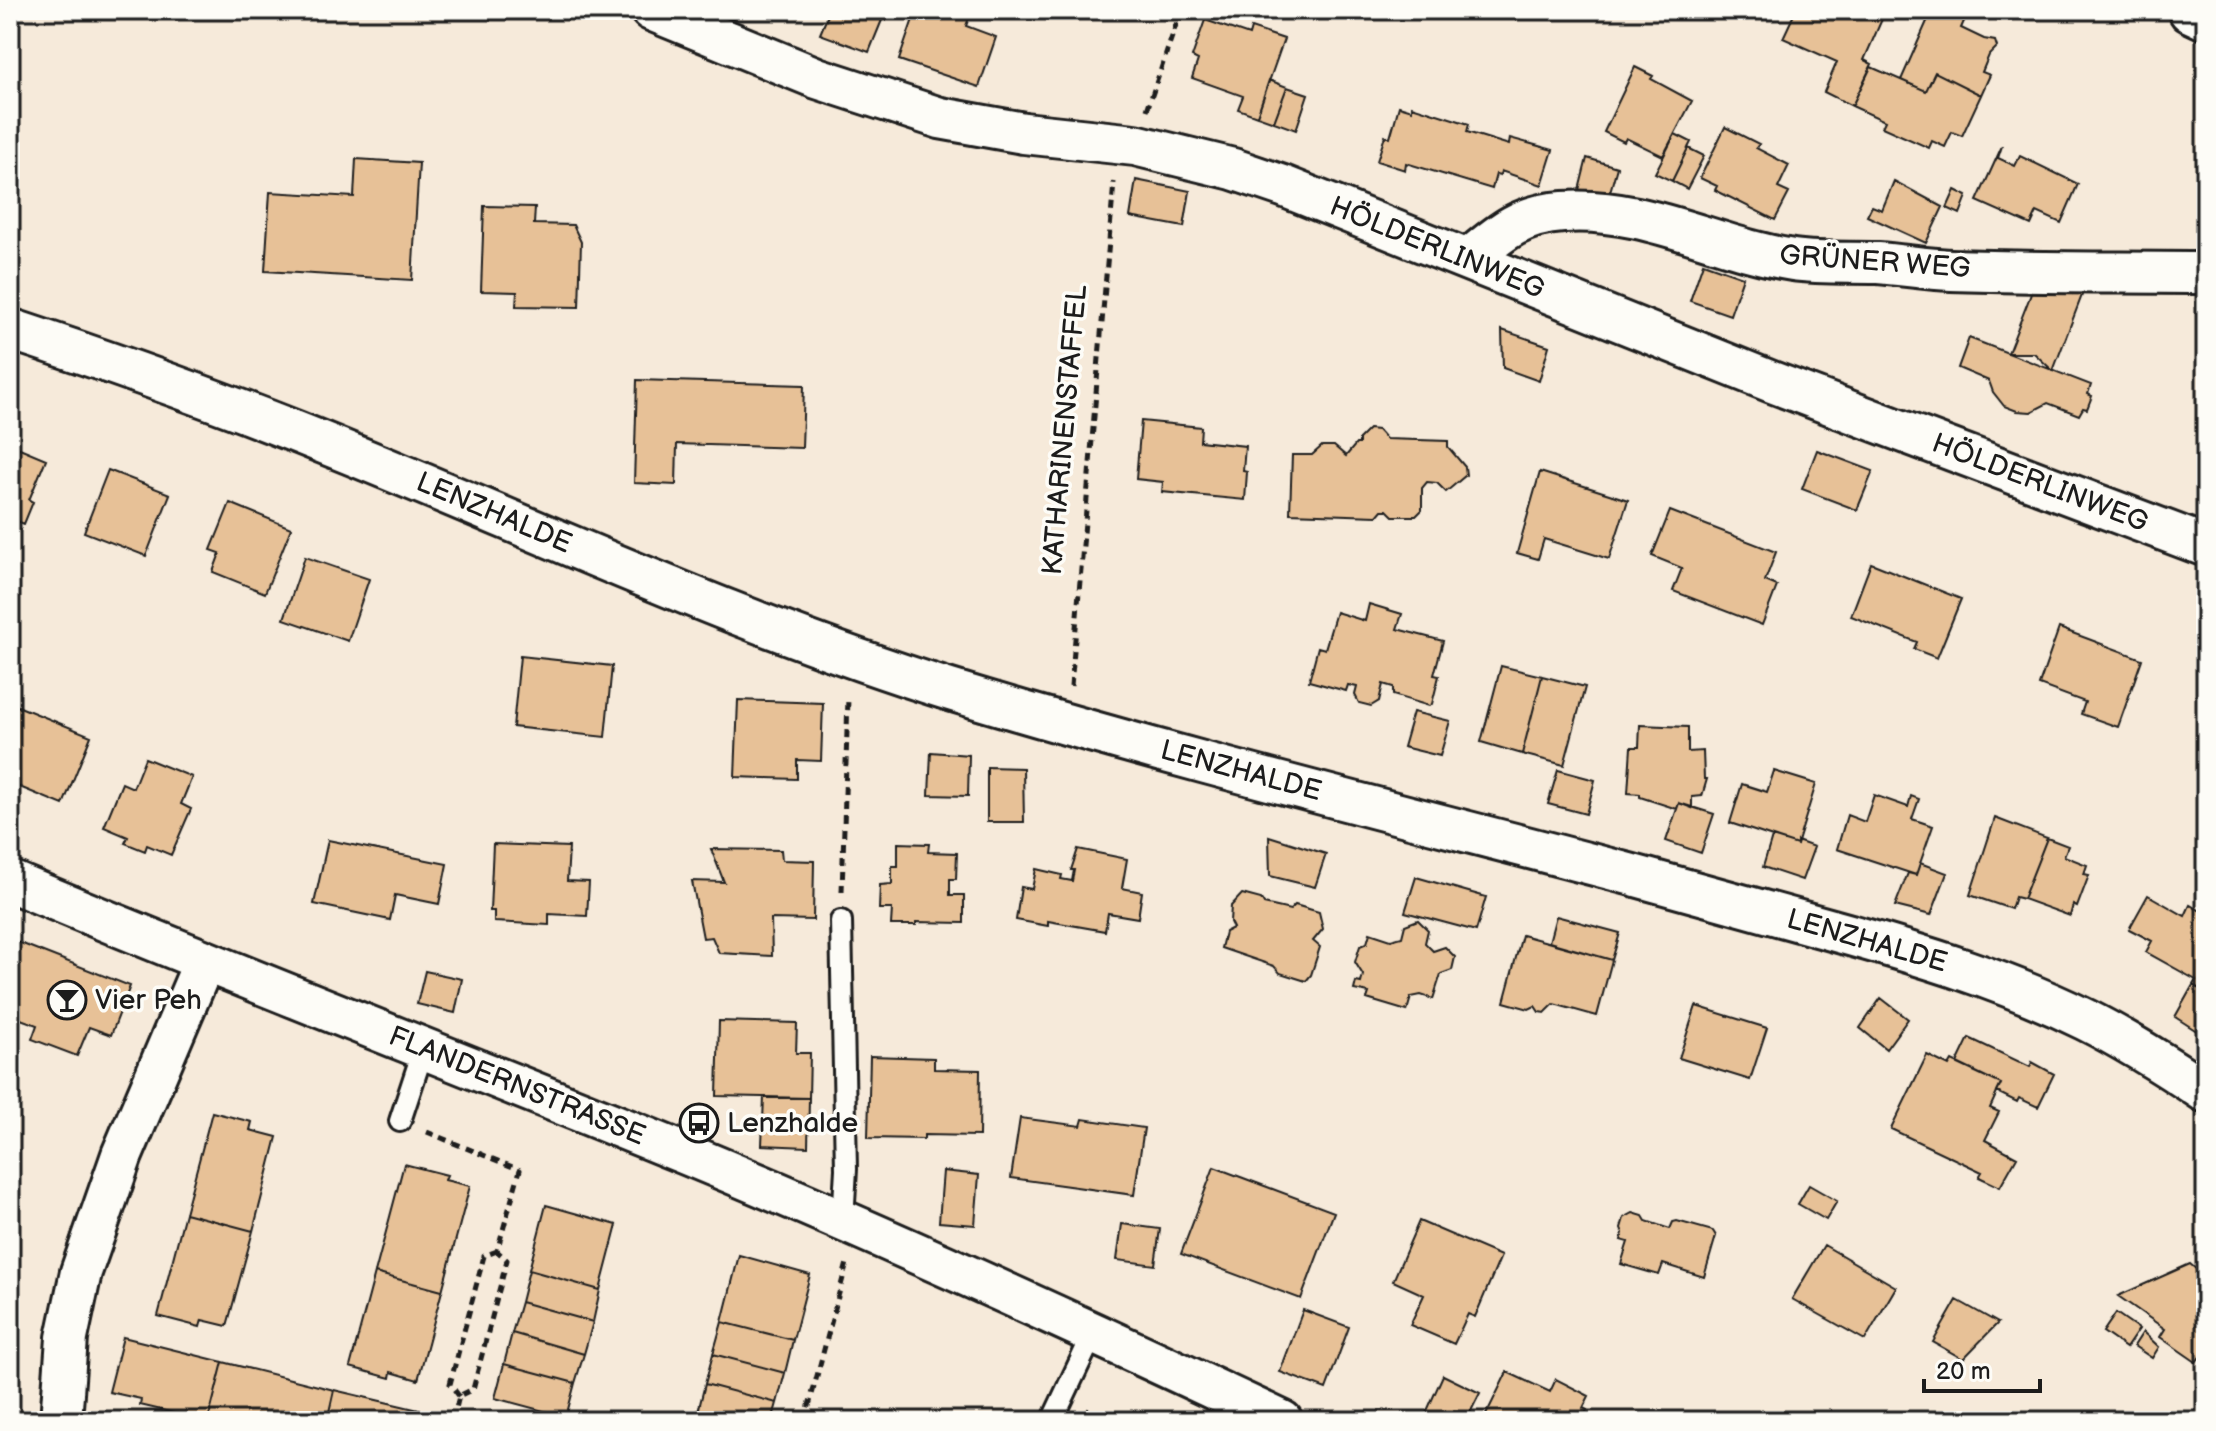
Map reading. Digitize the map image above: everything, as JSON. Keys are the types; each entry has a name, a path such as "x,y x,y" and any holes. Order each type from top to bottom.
{"street":[{"name":"HÖLDERLINWEG","path":"651,10 817,78 899,107 984,127 1127,144 1233,169 1772,382 2206,546"},
{"path":"2191,10 2206,17"},
{"name":"GRÜNER WEG","path":"1468,260 1507,227 1542,214 1574,211 1655,221 1770,255 1804,261 1952,270 2206,273"},
{"name":"LENZHALDE","path":"10,329 236,409 349,453 763,626 952,690 1917,954 1983,976 2086,1020 2168,1066 2206,1092"},
{"name":"FLANDERNSTRASSE","path":"10,881 850,1224 1094,1332 1282,1421"},
{"path":"61,1421 67,1338 81,1272 122,1155 204,962"}],"lane":[{"path":"841,921 850,1224"},
{"path":"400,1121 424,1048"},
{"path":"1052,1421 1094,1332"}],"path":[{"name":"KATHARINENSTAFFEL","path":"1067,723 1127,144 1181,10"},
{"path":"841,921 848,685 852,657"},
{"path":"400,1121 520,1170 497,1251"},
{"path":"805,1421 850,1224"},
{"path":"459,1396 450,1384 484,1256 497,1251"},
{"path":"453,1421 459,1396 473,1389 507,1260 497,1251"}],"building":[{"path":"830,10 856,10 882,20 869,52 820,34"},
{"path":"909,10 972,10 966,26 996,37 979,87 899,60 913,19 908,17"},
{"path":"1796,10 1886,10 1864,60 1872,64 1852,106 1824,92 1837,62 1783,38"},
{"path":"1932,10 1961,10 1965,19 1961,28 1995,41 1997,47 1989,55 1982,72 1990,75 1981,95 1935,72 1926,91 1901,80"},
{"path":"1205,20 1249,35 1251,28 1284,39 1257,116 1238,109 1243,96 1192,78 1198,60 1192,57"},
{"path":"1635,67 1692,101 1663,156 1626,138 1624,142 1604,132"},
{"path":"1871,67 1926,91 1935,72 1981,95 1962,136 1952,132 1945,147 1932,141 1929,148 1882,127 1885,121 1852,106"},
{"path":"1269,80 1287,87 1274,122 1257,116"},
{"path":"1287,87 1308,94 1296,130 1274,122"},
{"path":"1399,106 1412,110 1412,106 1469,124 1467,132 1509,145 1510,138 1553,150 1542,185 1501,171 1500,175 1496,174 1492,189 1406,163 1405,170 1377,161 1385,136 1390,138"},
{"path":"1725,127 1759,144 1756,148 1789,165 1778,188 1789,193 1775,220 1715,190 1717,186 1700,178"},
{"path":"1675,134 1691,142 1672,181 1655,173"},
{"path":"2002,146 1998,158 2015,166 2020,156 2078,184 2061,223 2037,212 2031,225 1977,201"},
{"path":"1688,148 1704,156 1687,189 1672,181"},
{"path":"1587,158 1617,167 1608,199 1579,190"},
{"path":"356,159 419,163 412,280 265,271 270,192 354,197"},
{"path":"1136,180 1190,191 1184,227 1130,217"},
{"path":"1894,181 1943,207 1926,243 1867,216 1872,206 1882,210"},
{"path":"1955,190 1967,196 1960,214 1947,208"},
{"path":"484,206 535,207 534,224 573,225 581,242 579,307 516,306 517,292 481,291"},
{"path":"1703,263 1743,277 1730,315 1690,301"},
{"path":"2036,281 2046,282 2072,294 2077,282 2087,282 2053,371 2034,353 2008,353"},
{"path":"1502,330 1549,346 1539,381 1503,368"},
{"path":"1969,338 2091,385 2088,394 2092,396 2087,409 2083,408 2079,415 2048,403 2031,412 2004,406 1989,381 1958,368"},
{"path":"637,380 804,385 802,448 677,444 676,485 634,483"},
{"path":"1141,421 1201,427 1200,441 1245,446 1245,500 1162,492 1163,482 1136,479"},
{"path":"1369,429 1378,430 1386,439 1448,441 1448,447 1465,467 1466,475 1446,492 1437,483 1427,482 1422,488 1422,510 1416,516 1393,516 1387,510 1382,510 1377,516 1290,513 1292,455 1312,455 1322,446 1334,446 1346,456"},
{"path":"10,444 46,459 29,500 33,502 24,524 10,518"},
{"path":"1817,450 1873,471 1857,510 1802,489"},
{"path":"108,470 170,494 146,556 84,532"},
{"path":"1540,472 1628,500 1609,559 1544,539 1538,559 1517,553"},
{"path":"230,503 291,528 265,593 213,572 220,553 211,550"},
{"path":"1670,511 1776,552 1765,581 1777,586 1762,625 1673,591 1682,568 1652,556"},
{"path":"305,557 369,579 348,641 284,619"},
{"path":"1871,563 1961,599 1937,658 1914,649 1917,642 1851,616"},
{"path":"1369,604 1402,614 1397,629 1443,641 1434,675 1439,676 1429,706 1393,695 1393,687 1383,684 1379,701 1371,706 1359,703 1355,695 1357,687 1348,685 1346,691 1309,681 1318,647 1325,649 1336,612 1365,621"},
{"path":"2059,628 2142,659 2118,727 2081,714 2085,702 2039,685"},
{"path":"520,656 612,666 605,737 513,727"},
{"path":"1501,666 1542,676 1522,754 1481,742"},
{"path":"1542,676 1585,687 1564,765 1522,754"},
{"path":"738,700 823,703 821,761 797,760 797,779 735,777"},
{"path":"10,703 91,736 63,805 10,783"},
{"path":"1413,712 1450,721 1440,756 1403,747"},
{"path":"1640,725 1688,727 1688,752 1703,751 1704,779 1707,779 1702,796 1692,797 1692,808 1679,803 1677,809 1640,797 1640,794 1628,793 1631,747 1639,747"},
{"path":"931,752 969,755 968,796 929,795"},
{"path":"145,758 192,777 181,804 191,809 171,855 147,845 145,851 125,843 128,837 104,827 122,783 133,788"},
{"path":"987,767 1023,768 1024,822 987,822"},
{"path":"1558,770 1595,780 1586,814 1548,804"},
{"path":"1774,771 1816,784 1797,845 1730,823 1742,784 1767,792"},
{"path":"1874,795 1908,807 1911,796 1919,799 1912,819 1933,826 1916,875 1837,849 1847,815 1865,822"},
{"path":"1679,803 1714,814 1701,853 1666,841"},
{"path":"1995,818 2047,838 2023,899 2015,897 2011,909 1970,895"},
{"path":"1269,836 1326,854 1315,887 1270,876"},
{"path":"1772,837 1814,847 1802,880 1763,867"},
{"path":"2047,838 2068,846 2064,856 2087,865 2084,874 2089,875 2077,907 2073,905 2070,916 2023,899"},
{"path":"328,840 447,864 439,904 395,895 390,920 314,904"},
{"path":"898,843 929,844 928,852 957,853 956,879 950,879 950,895 964,895 964,923 891,925 892,909 879,909 880,885 892,884 892,866 898,866"},
{"path":"493,844 569,847 567,881 589,882 587,916 549,914 549,925 494,922 494,911 490,911"},
{"path":"711,849 781,850 782,860 814,861 813,920 771,919 772,956 719,953 712,937 703,938 692,881 724,882"},
{"path":"1078,849 1127,859 1122,888 1142,892 1138,918 1108,913 1105,931 1048,921 1048,926 1016,920 1021,887 1032,889 1036,869 1062,875 1061,879 1072,881 1074,870 1071,870"},
{"path":"1920,863 1947,873 1931,915 1895,906 1908,873 1916,875"},
{"path":"1416,877 1486,897 1476,931 1405,912"},
{"path":"1242,894 1261,899 1264,904 1290,910 1295,905 1319,912 1323,929 1313,941 1320,947 1306,981 1280,973 1274,966 1221,948 1225,932 1233,928 1230,922 1231,906"},
{"path":"2148,895 2185,916 2190,905 2206,914 2206,993 2193,985 2196,980 2146,952 2152,941 2129,929"},
{"path":"1556,916 1620,933 1612,960 1549,942"},
{"path":"1418,920 1428,930 1425,943 1433,951 1445,947 1455,957 1452,970 1441,974 1433,999 1421,995 1411,997 1407,1011 1367,999 1369,993 1354,990 1356,982 1361,983 1363,975 1355,962 1360,946 1367,943 1370,933 1391,940 1402,937 1405,925"},
{"path":"1522,935 1612,960 1597,1016 1554,1004 1545,1013 1539,1012 1535,1006 1529,1009 1504,1002"},
{"name":"Vier Peh","path":"10,939 130,986 111,1035 89,1027 77,1056 32,1039 37,1025 10,1015"},
{"path":"425,971 462,979 455,1013 417,1004"},
{"path":"2193,985 2206,993 2206,1037 2175,1017"},
{"path":"1881,998 1908,1019 1886,1049 1860,1028"},
{"path":"1696,1006 1767,1028 1750,1080 1679,1058"},
{"path":"719,1021 797,1023 796,1053 810,1053 809,1098 717,1096"},
{"path":"1969,1038 2030,1067 2032,1062 2054,1074 2038,1107 2019,1098 2017,1102 1997,1092 2001,1084 1957,1063"},
{"path":"1927,1055 1949,1066 1952,1061 2001,1084 1990,1108 1999,1112 1985,1140 2017,1157 2000,1187 1979,1177 1982,1172 1891,1129"},
{"path":"870,1056 934,1058 934,1069 980,1070 979,1136 868,1138"},
{"path":"764,1097 809,1098 808,1147 762,1145"},
{"path":"212,1112 252,1122 250,1130 277,1137 253,1231 185,1213"},
{"path":"1020,1118 1081,1126 1083,1119 1144,1128 1134,1195 1011,1178"},
{"path":"404,1164 447,1175 445,1180 470,1186 442,1291 375,1273"},
{"path":"1214,1167 1334,1212 1301,1299 1181,1254"},
{"path":"943,1171 979,1175 975,1225 939,1222"},
{"path":"1809,1185 1837,1201 1826,1220 1798,1204"},
{"path":"546,1205 617,1225 600,1290 529,1270"},
{"path":"185,1213 253,1231 227,1326 202,1320 200,1327 158,1316"},
{"path":"1633,1213 1670,1229 1677,1221 1713,1231 1716,1236 1704,1277 1663,1264 1659,1275 1621,1264 1628,1242 1621,1240 1621,1228 1624,1218"},
{"path":"1419,1221 1501,1256 1475,1317 1468,1314 1454,1344 1410,1325 1424,1295 1393,1281"},
{"path":"1122,1224 1160,1229 1155,1265 1117,1260"},
{"path":"1824,1245 1896,1287 1865,1340 1792,1299"},
{"path":"739,1255 810,1275 793,1340 722,1322"},
{"path":"2190,1264 2203,1275 2206,1269 2206,1358 2202,1354 2196,1362 2160,1337 2165,1329 2118,1296"},
{"path":"529,1270 600,1290 593,1322 521,1302"},
{"path":"375,1273 442,1291 418,1380 391,1372 390,1378 350,1367"},
{"path":"1957,1300 1998,1323 1963,1359 1933,1342"},
{"path":"521,1302 593,1322 584,1354 512,1333"},
{"path":"1303,1310 1349,1327 1326,1389 1280,1372"},
{"path":"2116,1313 2139,1329 2126,1348 2103,1332"},
{"path":"722,1322 793,1340 785,1373 713,1354"},
{"path":"2143,1332 2159,1347 2152,1358 2134,1346"},
{"path":"512,1333 584,1354 575,1383 504,1364"},
{"path":"123,1337 223,1362 208,1421 140,1405 141,1399 109,1392"},
{"path":"713,1354 785,1373 777,1403 705,1384"},
{"path":"223,1362 334,1390 327,1421 208,1421"},
{"path":"504,1364 575,1383 566,1417 495,1398"},
{"path":"1507,1372 1550,1392 1556,1379 1589,1396 1581,1421 1483,1421"},
{"path":"10,1375 17,1375 13,1421 10,1421"},
{"path":"1443,1375 1480,1393 1466,1421 1443,1421 1426,1413"},
{"path":"705,1384 777,1403 772,1421 717,1421 697,1416"},
{"path":"334,1390 423,1411 420,1421 327,1421"},
{"path":"1088,1409 1110,1421 1082,1421"}],"place":[{"name":"Vier Peh","path":"67,1000"},
{"name":"Lenzhalde","path":"699,1123"}]}
